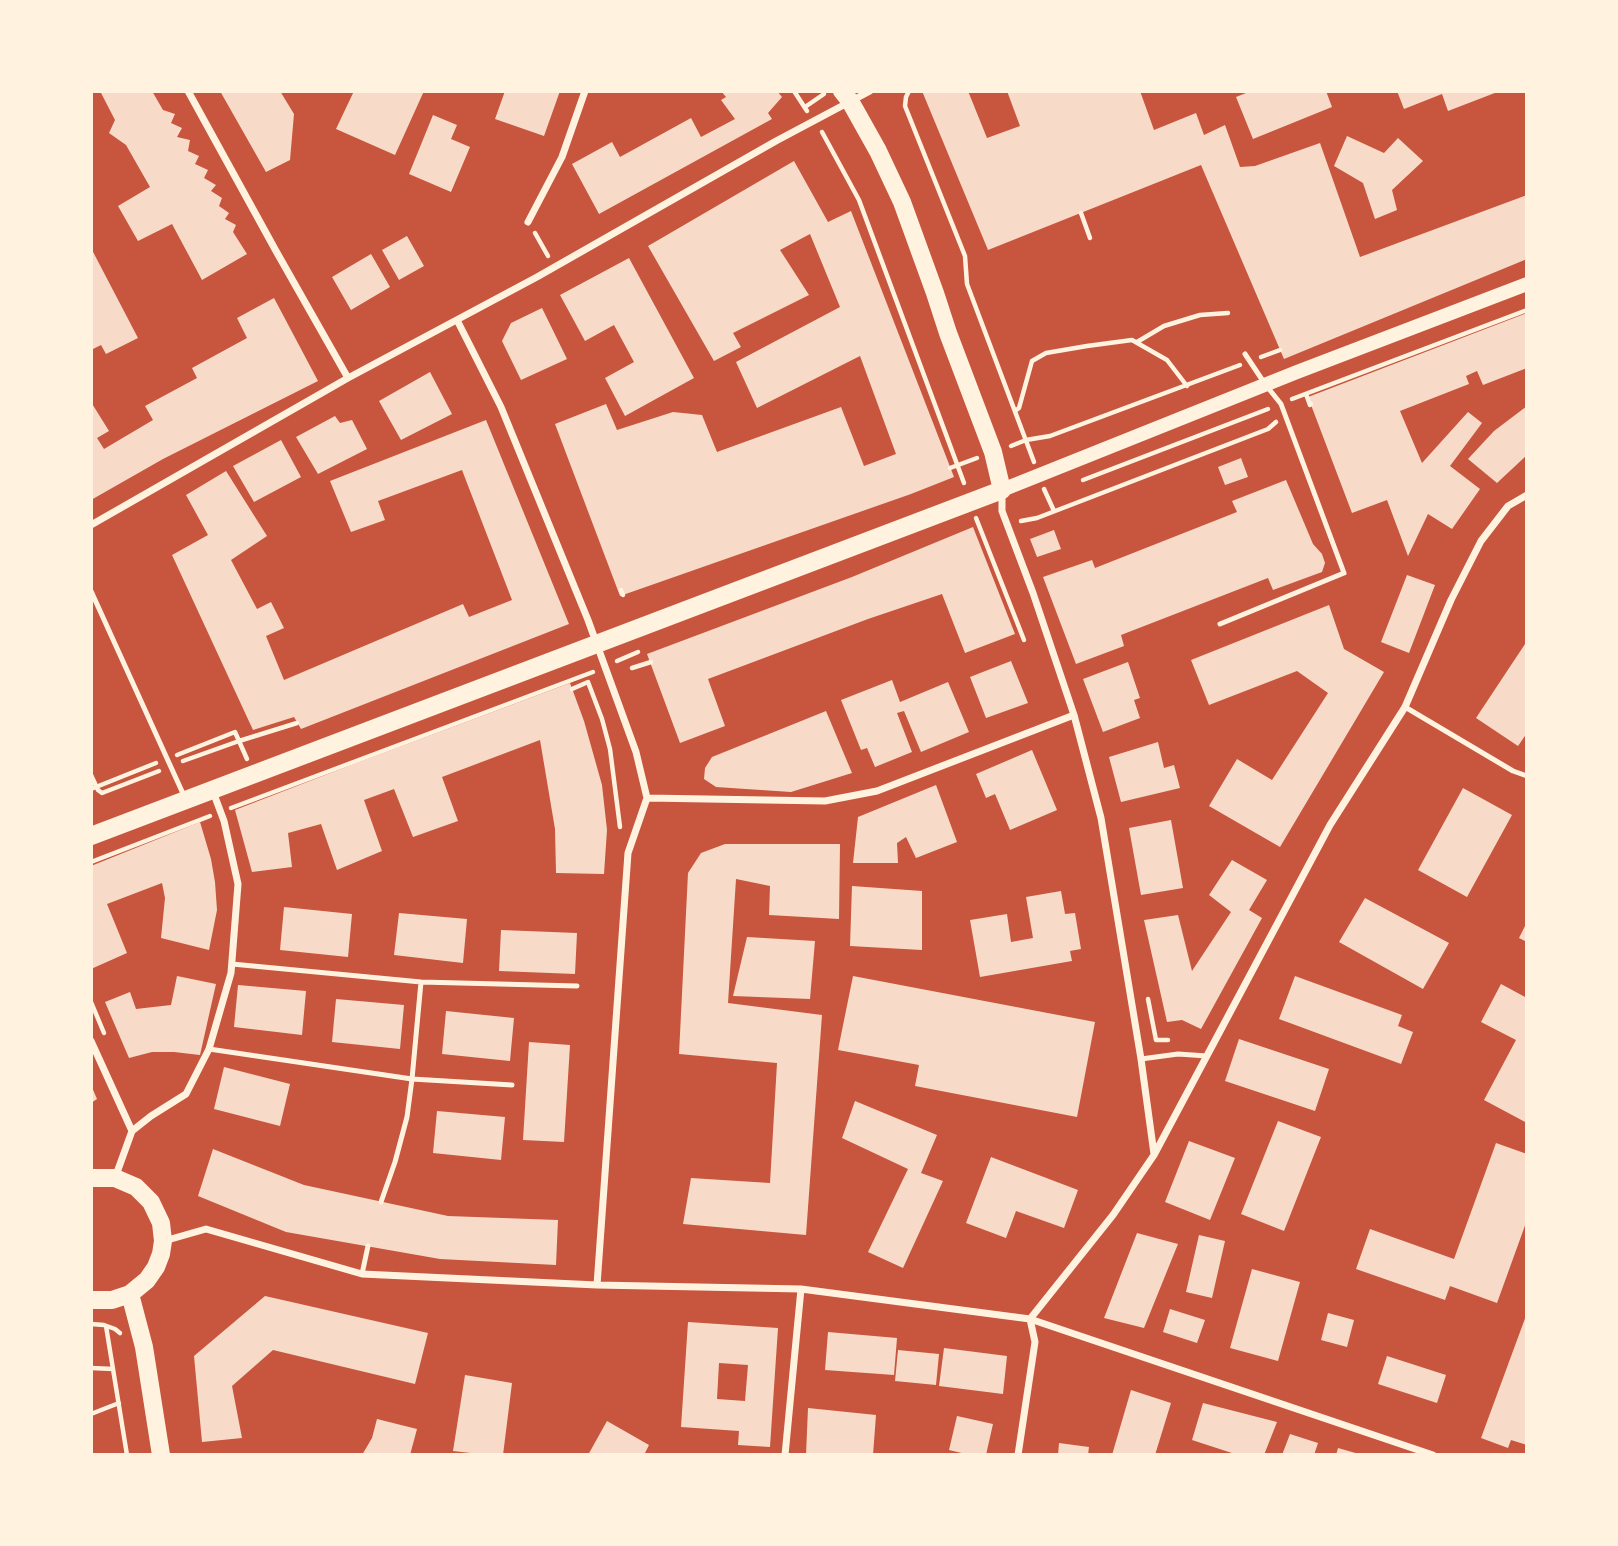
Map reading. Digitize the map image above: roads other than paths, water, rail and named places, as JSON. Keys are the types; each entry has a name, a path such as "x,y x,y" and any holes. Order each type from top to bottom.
{"main road":[{"path":"846,96 878,151 902,202 993,452 1002,490"},
{"path":"91,836 1002,490 1265,384 1527,284"},
{"path":"91,1178 115,1178 136,1187 151,1202 161,1223 163,1241 156,1267 147,1280 130,1294 111,1300 91,1300"},
{"path":"130,1294 144,1347 161,1455"}],"street":[{"path":"188,91 348,378"},
{"path":"528,222 562,157 585,91"},
{"path":"91,525 348,378 814,121 846,96 870,91"},
{"path":"457,320 502,407 605,667 636,752 647,798 628,853 597,1286"},
{"path":"1002,490 1002,511 1074,715 1101,818 1154,1155"},
{"path":"1030,1319 1113,1214 1154,1155 1330,825 1405,707 1451,600 1481,541 1508,506 1527,495"},
{"path":"647,798 825,801 864,794 1074,715"},
{"path":"115,1178 132,1131 186,1094 209,1049 232,973 237,884 224,821 212,789"},
{"path":"91,1041 132,1131"},
{"path":"163,1241 206,1229 362,1274 597,1286 801,1289 1030,1319 1433,1455"},
{"path":"785,1455 801,1289"},
{"path":"1018,1455 1035,1342 1030,1319"}],"lane":[{"path":"1220,624 1344,573 1281,404 1245,354"},
{"path":"91,591 186,799"},
{"path":"1405,707 1513,771 1527,776"},
{"path":"232,964 421,982 577,986"},
{"path":"381,1202 407,1117 421,982"},
{"path":"209,1049 412,1079 512,1085"},
{"path":"1140,1059 1178,1054 1207,1056"},
{"path":"362,1274 368,1246"}]}
